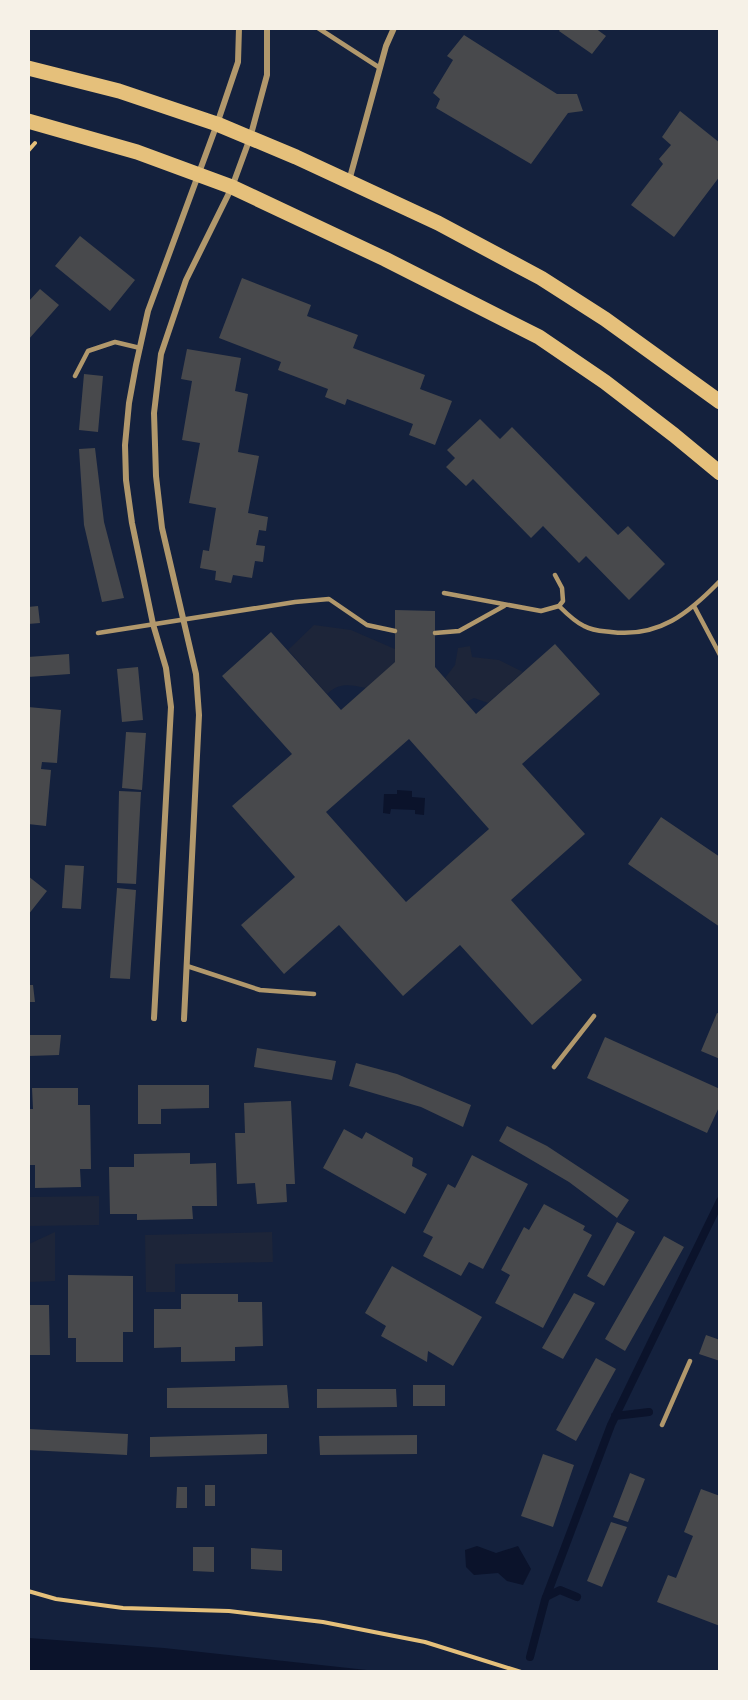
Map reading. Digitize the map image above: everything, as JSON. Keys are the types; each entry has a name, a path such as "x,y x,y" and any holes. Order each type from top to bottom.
{"main road":[{"path":"28,68 119,91 217,124 438,224 541,279 605,320 720,402"},
{"path":"28,121 137,152 232,187 385,259 539,337 605,382 720,472"}],"street":[{"path":"153,1018 171,707 166,668 153,624 132,523 126,480 125,445 129,403 148,311 238,63 238,28"},
{"path":"184,1019 199,715 196,674 162,528 156,476 154,413 161,354 186,280 232,187 250,138 267,75 267,28"},
{"path":"349,182 386,46 394,28"}],"lane":[{"path":"318,28 380,68"},
{"path":"75,376 88,351 115,342 140,348"},
{"path":"444,593 541,611 559,606 563,601 562,588 555,575"},
{"path":"559,606 582,626 596,631 647,632 677,619 720,580"},
{"path":"98,633 295,602 329,599 367,625 395,631"},
{"path":"435,633 459,631 505,605"},
{"path":"694,606 720,655"},
{"path":"187,966 260,990 314,994"},
{"path":"554,1067 594,1017"},
{"path":"662,1425 690,1361"}],"path":[{"path":"28,1591 56,1599 123,1608 229,1611 323,1622 425,1642 521,1671"}],"shaded area":[{"path":"314,625 351,630 395,649 395,662 366,688 341,686 327,694 288,650"},
{"path":"470,646 472,657 499,660 523,672 488,703 474,698 466,702 445,678 455,665 458,648"},
{"path":"397,790 412,791 412,797 425,798 424,815 415,814 415,810 391,809 390,814 383,813 384,794 397,794"},
{"path":"99,1196 99,1225 29,1226 29,1197"},
{"path":"55,1232 55,1281 29,1282 29,1244"},
{"path":"272,1232 273,1262 175,1264 175,1292 146,1292 145,1235"},
{"path":"477,1546 496,1553 518,1546 531,1569 523,1585 507,1581 498,1573 474,1575 466,1567 465,1550"},
{"path":"29,1638 164,1648 376,1671 29,1671"}],"building":[{"path":"561,28 595,28 606,36 592,54 559,31"},
{"path":"464,35 557,94 577,94 583,111 568,113 531,164 436,108 440,99 433,93 453,60 447,56"},
{"path":"680,111 720,143 720,176 674,237 631,205 663,164 659,159 671,145 662,137"},
{"path":"80,236 135,280 110,311 55,266"},
{"path":"242,278 311,305 307,316 358,335 353,348 425,375 420,389 452,401 435,445 409,435 413,424 347,399 345,405 325,397 328,389 278,370 281,362 219,338"},
{"path":"40,289 59,305 28,340 28,302"},
{"path":"187,349 241,358 235,391 248,394 238,452 259,456 248,513 268,517 266,531 259,530 256,545 265,546 263,562 255,561 252,578 233,575 231,583 215,580 216,571 200,568 203,550 209,551 216,508 189,503 200,443 182,440 192,381 181,379"},
{"path":"84,374 103,376 98,432 79,430"},
{"path":"480,419 500,439 512,427 618,535 628,526 665,564 629,600 586,556 579,563 543,526 531,538 473,479 466,486 446,467 455,458 447,450"},
{"path":"95,448 104,522 124,598 102,602 84,525 79,449"},
{"path":"38,606 40,623 28,624 28,607"},
{"path":"395,610 435,611 435,667 476,714 555,644 600,694 522,764 585,834 511,900 582,980 532,1025 460,945 403,996 339,925 284,974 241,925 295,877 232,806 292,754 222,676 271,632 341,710 395,662","holes":["409,739 489,829 406,902 326,812"]},
{"path":"69,654 70,674 28,677 28,657"},
{"path":"138,667 143,720 122,722 117,669"},
{"path":"28,707 61,710 57,763 42,762 41,769 51,770 46,826 28,824"},
{"path":"126,732 146,733 142,790 122,788"},
{"path":"119,791 141,792 136,884 117,883"},
{"path":"661,817 720,857 720,927 628,864"},
{"path":"65,865 84,866 81,909 62,908"},
{"path":"28,876 47,891 28,915"},
{"path":"117,888 136,890 130,979 110,978"},
{"path":"28,985 33,985 35,1002 28,1002"},
{"path":"717,1013 720,1014 720,1059 701,1051"},
{"path":"28,1035 61,1035 59,1055 28,1056"},
{"path":"605,1037 720,1089 720,1105 707,1133 587,1078"},
{"path":"257,1048 336,1061 332,1080 254,1067"},
{"path":"356,1063 397,1074 471,1105 463,1127 421,1107 349,1086"},
{"path":"138,1085 209,1085 209,1108 161,1109 161,1124 138,1124"},
{"path":"32,1088 78,1088 78,1105 90,1105 91,1169 80,1169 81,1187 35,1188 35,1165 28,1165 28,1109 33,1109"},
{"path":"291,1101 295,1184 286,1184 287,1202 257,1204 255,1183 237,1184 235,1133 245,1133 244,1103"},
{"path":"507,1126 547,1146 629,1200 617,1218 569,1182 499,1141"},
{"path":"344,1129 362,1139 366,1132 413,1158 412,1166 427,1174 405,1214 323,1168"},
{"path":"190,1153 190,1164 216,1163 217,1206 192,1206 193,1219 137,1220 137,1214 110,1214 109,1167 134,1167 134,1154"},
{"path":"472,1155 528,1184 483,1269 469,1262 461,1276 423,1256 433,1237 423,1232 448,1184 455,1188"},
{"path":"544,1204 585,1226 583,1230 592,1235 543,1328 495,1303 510,1275 501,1270 524,1227 529,1230"},
{"path":"617,1222 635,1232 604,1286 587,1276"},
{"path":"664,1236 684,1247 625,1351 605,1339"},
{"path":"392,1266 482,1317 453,1366 428,1351 427,1362 381,1336 386,1326 365,1313"},
{"path":"68,1275 133,1276 133,1332 123,1332 123,1362 76,1362 76,1338 68,1338"},
{"path":"574,1293 595,1303 563,1359 542,1348"},
{"path":"181,1294 238,1294 238,1302 262,1302 263,1346 235,1347 235,1361 181,1362 181,1347 154,1348 154,1309 181,1309"},
{"path":"28,1305 49,1305 50,1355 28,1355"},
{"path":"706,1335 720,1340 720,1361 699,1354"},
{"path":"596,1358 616,1369 576,1441 556,1430"},
{"path":"287,1385 289,1408 167,1408 167,1388"},
{"path":"413,1385 445,1385 445,1406 413,1406"},
{"path":"317,1389 396,1389 397,1407 317,1408"},
{"path":"28,1429 128,1434 127,1455 28,1450"},
{"path":"267,1434 267,1454 150,1457 150,1437"},
{"path":"417,1435 417,1454 320,1455 319,1436"},
{"path":"543,1454 574,1465 553,1527 521,1516"},
{"path":"630,1473 645,1479 628,1522 613,1517"},
{"path":"205,1485 215,1485 215,1506 205,1506"},
{"path":"177,1487 187,1487 187,1508 176,1508"},
{"path":"701,1489 720,1496 720,1626 657,1602 668,1575 676,1578 693,1536 684,1532"},
{"path":"611,1522 627,1527 602,1587 587,1581"},
{"path":"193,1547 214,1547 214,1572 193,1571"},
{"path":"251,1548 282,1550 282,1571 251,1569"}],"waterway":[{"path":"530,1657 545,1600 611,1425 720,1201"},
{"path":"615,1416 649,1412"},
{"path":"546,1597 560,1590 577,1597"}]}
